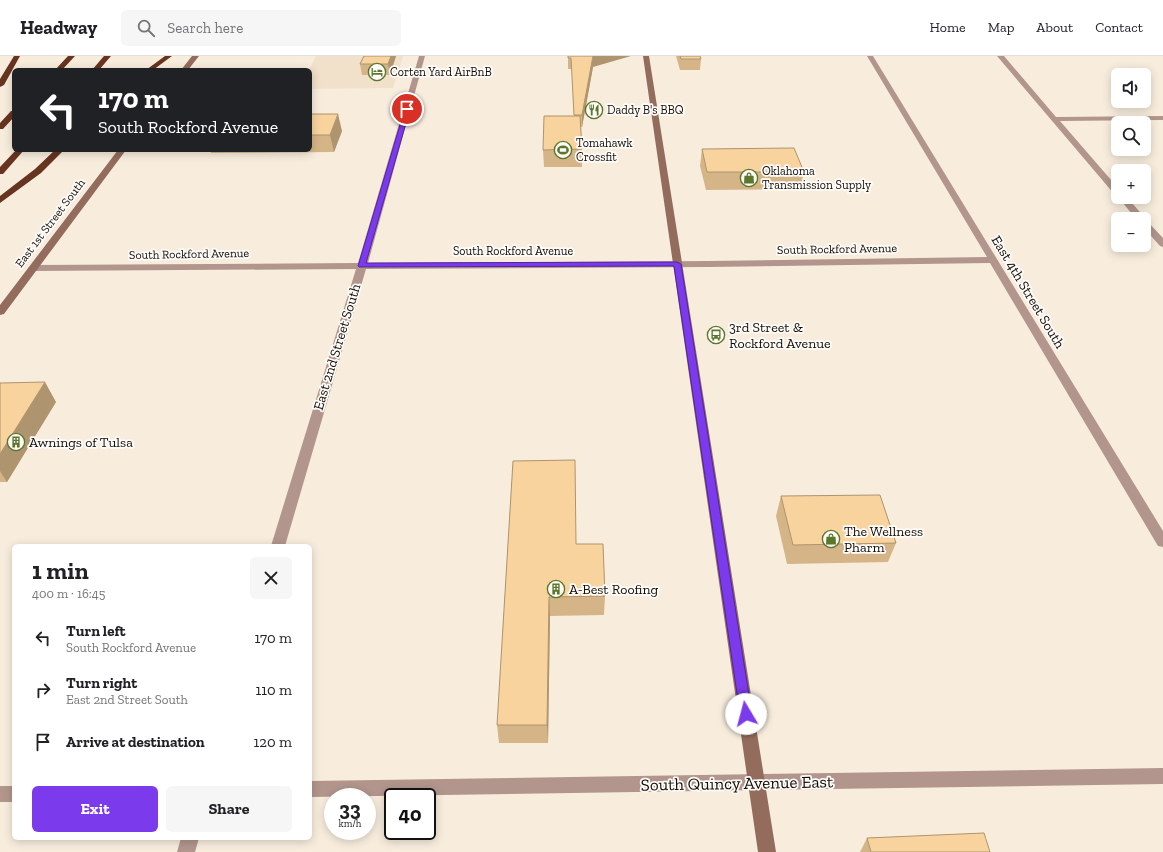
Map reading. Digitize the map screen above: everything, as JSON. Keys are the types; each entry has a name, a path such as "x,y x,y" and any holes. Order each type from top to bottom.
{"highway":[{"path":"0,85 17,56"},
{"path":"60,68 72,56"},
{"path":"97,68 108,56"},
{"path":"151,68 168,56"},
{"path":"0,127 12,115"},
{"path":"0,172 18,152"},
{"path":"0,200 38,171 58,152"}],"street":[{"path":"186,68 196,56"},
{"name":"East 2nd Street South","path":"279,544 362,266 422,56"},
{"path":"646,56 767,852"},
{"name":"East 4th Street South","path":"870,56 1163,542"},
{"path":"1000,56 1111,185"},
{"path":"1054,119 1163,118"},
{"name":"East 1st Street South","path":"0,312 120,152"},
{"path":"1128,204 1135,212"},
{"path":"1151,231 1163,244"},
{"name":"South Rockford Avenue","path":"33,268 677,264 993,260"},
{"name":"South Quincy Avenue East","path":"312,789 1163,776"},
{"path":"0,794 12,794"},
{"path":"186,852 189,840"}],"shaded area":[{"path":"316,56 403,56 393,88 312,89 312,68 310,68"}],"building":[{"path":"364,56 391,56 388,64 360,64"},
{"path":"568,56 593,56 582,115 574,115 571,58 568,58"},
{"path":"680,56 700,56 701,59 681,59"},
{"path":"312,114 338,114 330,135 312,135"},
{"path":"544,116 580,116 582,149 543,150"},
{"path":"794,148 804,172 707,172 702,149"},
{"path":"45,382 0,454 0,383"},
{"name":"A-Best Roofing","path":"575,460 576,544 603,544 605,596 549,597 547,725 497,725 513,461"},
{"path":"880,495 896,543 793,545 781,496"},
{"path":"984,833 990,852 871,852 867,838"}],"place":[{"name":"Corten Yard AirBnB","path":"377,72"},
{"name":"Daddy B's BBQ","path":"594,110"},
{"name":"Tomahawk Crossfit","path":"563,150"},
{"name":"Oklahoma Transmission Supply","path":"749,178"},
{"name":"3rd Street & Rockford Avenue","path":"716,335"},
{"name":"Awnings of Tulsa","path":"16,442"},
{"name":"The Wellness Pharm","path":"831,539"},
{"name":"A-Best Roofing","path":"556,589"}],"route":[{"path":"407,109 362,266 639,263 677,264 746,714"}]}
